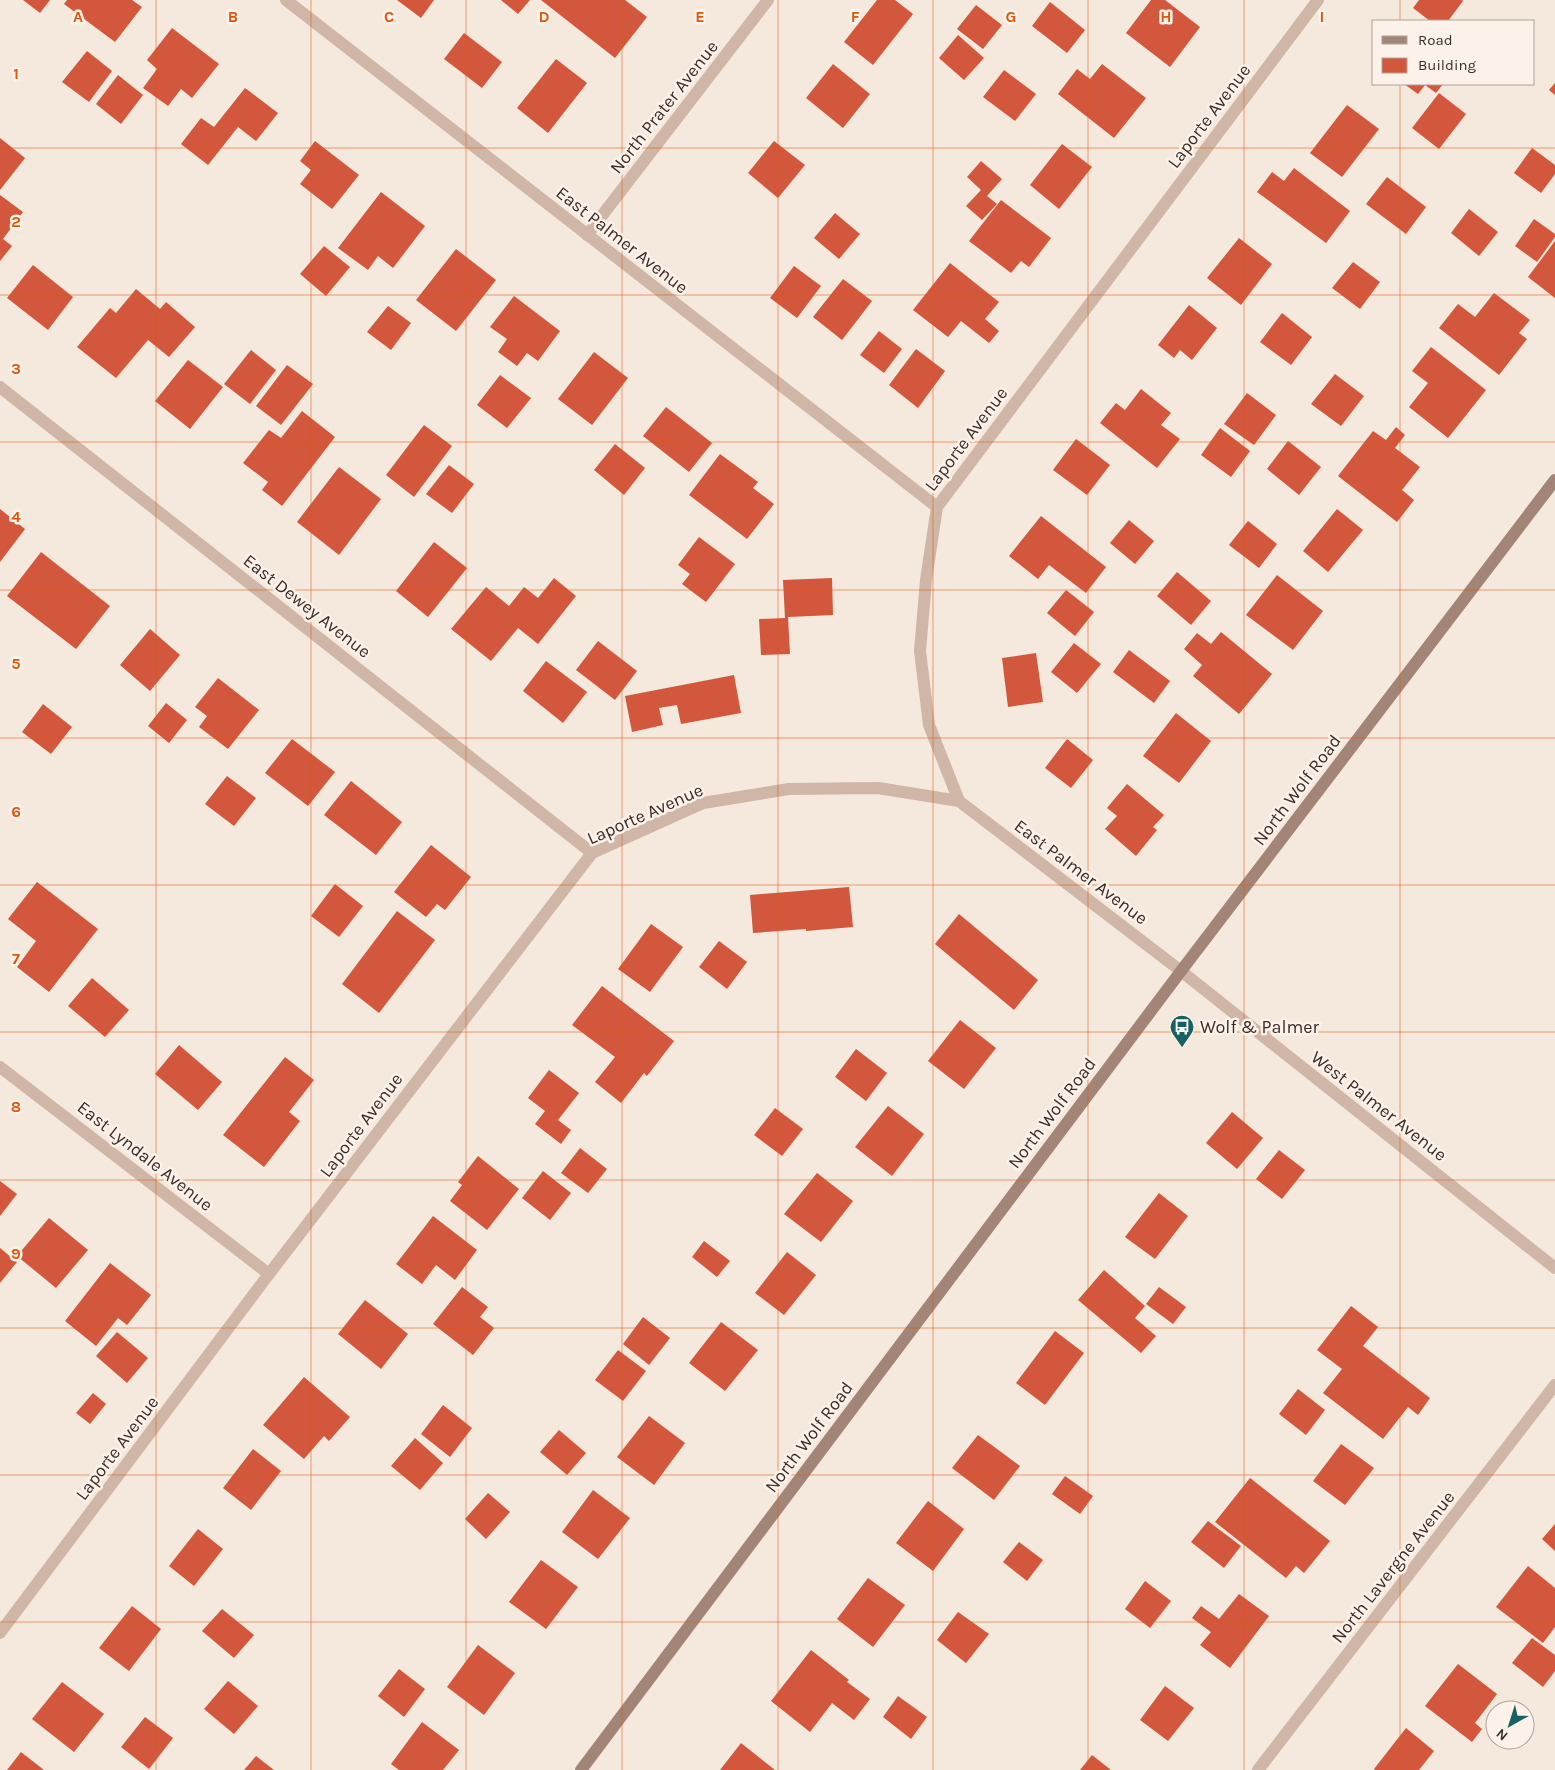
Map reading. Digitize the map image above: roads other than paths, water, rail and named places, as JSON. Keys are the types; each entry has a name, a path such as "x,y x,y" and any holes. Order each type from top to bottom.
{"main road":[{"name":"North Wolf Road","path":"581,1770 1181,971 1555,480"}],"street":[{"name":"East Palmer Avenue","path":"286,0 937,507"},
{"name":"North Prater Avenue","path":"587,235 768,0"},
{"name":"Laporte Avenue","path":"960,801 929,725 920,651 926,580 937,507 1318,0"},
{"name":"East Dewey Avenue","path":"0,387 592,853"},
{"name":"Laporte Avenue","path":"0,1633 269,1274 592,853 703,803 789,789 878,788 960,801"},
{"name":"East Palmer Avenue","path":"960,801 1181,971"},
{"name":"West Palmer Avenue","path":"1181,971 1555,1268"},
{"name":"East Lyndale Avenue","path":"0,1066 269,1274"},
{"name":"North Lavergne Avenue","path":"1258,1770 1555,1385"}],"place":[{"name":"Wolf & Palmer","path":"1182,1048"}]}
